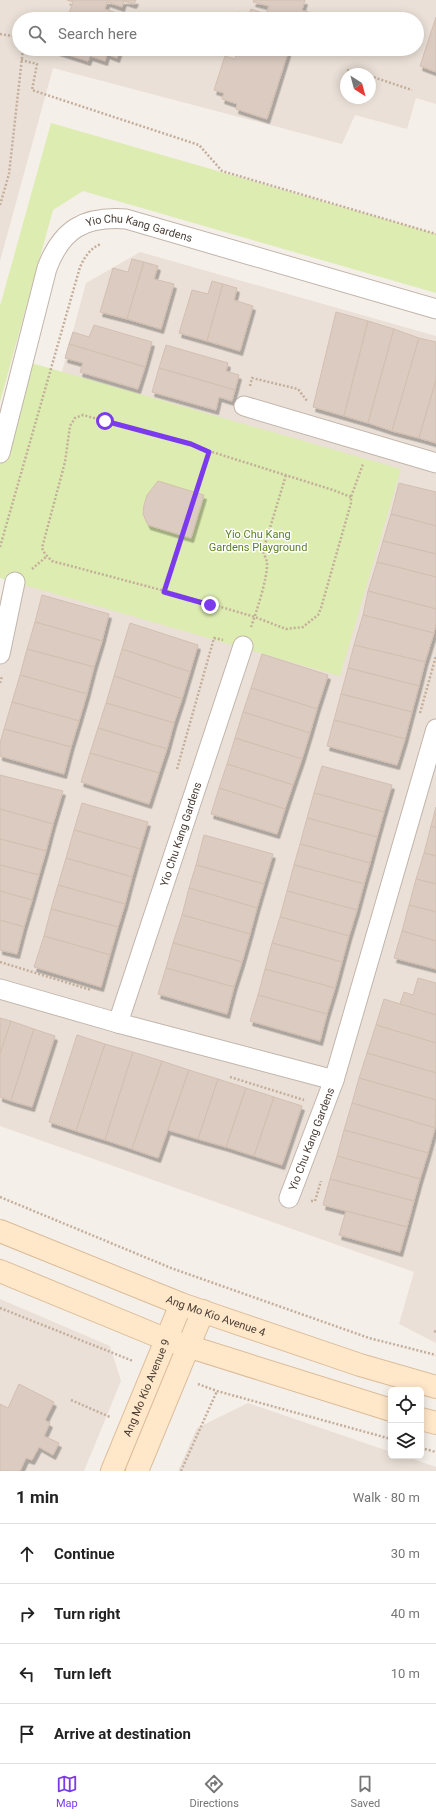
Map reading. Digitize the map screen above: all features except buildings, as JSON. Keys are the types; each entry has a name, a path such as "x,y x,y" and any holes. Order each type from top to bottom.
{"main road":[{"name":"Ang Mo Kio Avenue 4","path":"0,1231 181,1304 360,1365 436,1387"},
{"path":"0,1270 187,1347 388,1409"},
{"name":"Ang Mo Kio Avenue 9","path":"112,1471 165,1339 181,1304"},
{"name":"Ang Mo Kio Avenue 9","path":"137,1471 203,1311"},
{"path":"424,1420 436,1423"}],"street":[{"name":"Yio Chu Kang Gardens","path":"0,453 51,256 71,230 98,219 126,219 436,309"},
{"path":"244,406 436,464"},
{"path":"0,654 15,582"},
{"name":"Yio Chu Kang Gardens","path":"118,1023 243,646"},
{"name":"Yio Chu Kang Gardens","path":"289,1198 334,1080 436,729"},
{"name":"Yio Chu Kang Gardens","path":"0,988 118,1023 334,1080"}],"path":[{"path":"0,34 12,36"},
{"path":"0,205 9,174 21,56"},
{"path":"21,60 37,64 32,90 199,145 222,171 436,234"},
{"path":"376,78 412,90"},
{"path":"0,547 80,266 86,255 96,245 103,243"},
{"path":"351,497 333,490 209,452 191,444 83,415 75,418 70,426 65,462 42,543 42,548 45,554 52,561 255,617 286,629 304,627 318,615 354,489"},
{"path":"164,592 209,452"},
{"path":"255,617 266,574 267,563 263,551 286,476"},
{"path":"0,1197 171,1268 369,1338 436,1355"},
{"path":"0,1308 135,1362"},
{"path":"181,1471 217,1391 388,1438"},
{"path":"71,1400 114,1419"},
{"path":"424,1449 436,1452"}],"shaded area":[{"path":"0,0 436,0 436,104 416,98 407,129 355,115 342,144 53,68 0,261"},
{"path":"140,252 436,336 436,1343 399,1324 414,1272 0,1126 0,600 86,283"},
{"path":"0,1299 110,1346 121,1381 84,1471 0,1471"},
{"path":"248,1403 388,1451 388,1459 413,1459 436,1467 436,1471 178,1471 197,1428"}],"green space":[{"path":"51,123 436,234 436,293 83,191 53,210 0,402 0,306"},
{"name":"Yio Chu Kang Gardens Playground","path":"28,362 401,469 340,676 0,578 0,457"}],"route":[{"path":"105,421 191,444 209,452 164,592 180,595 210,605"}]}
